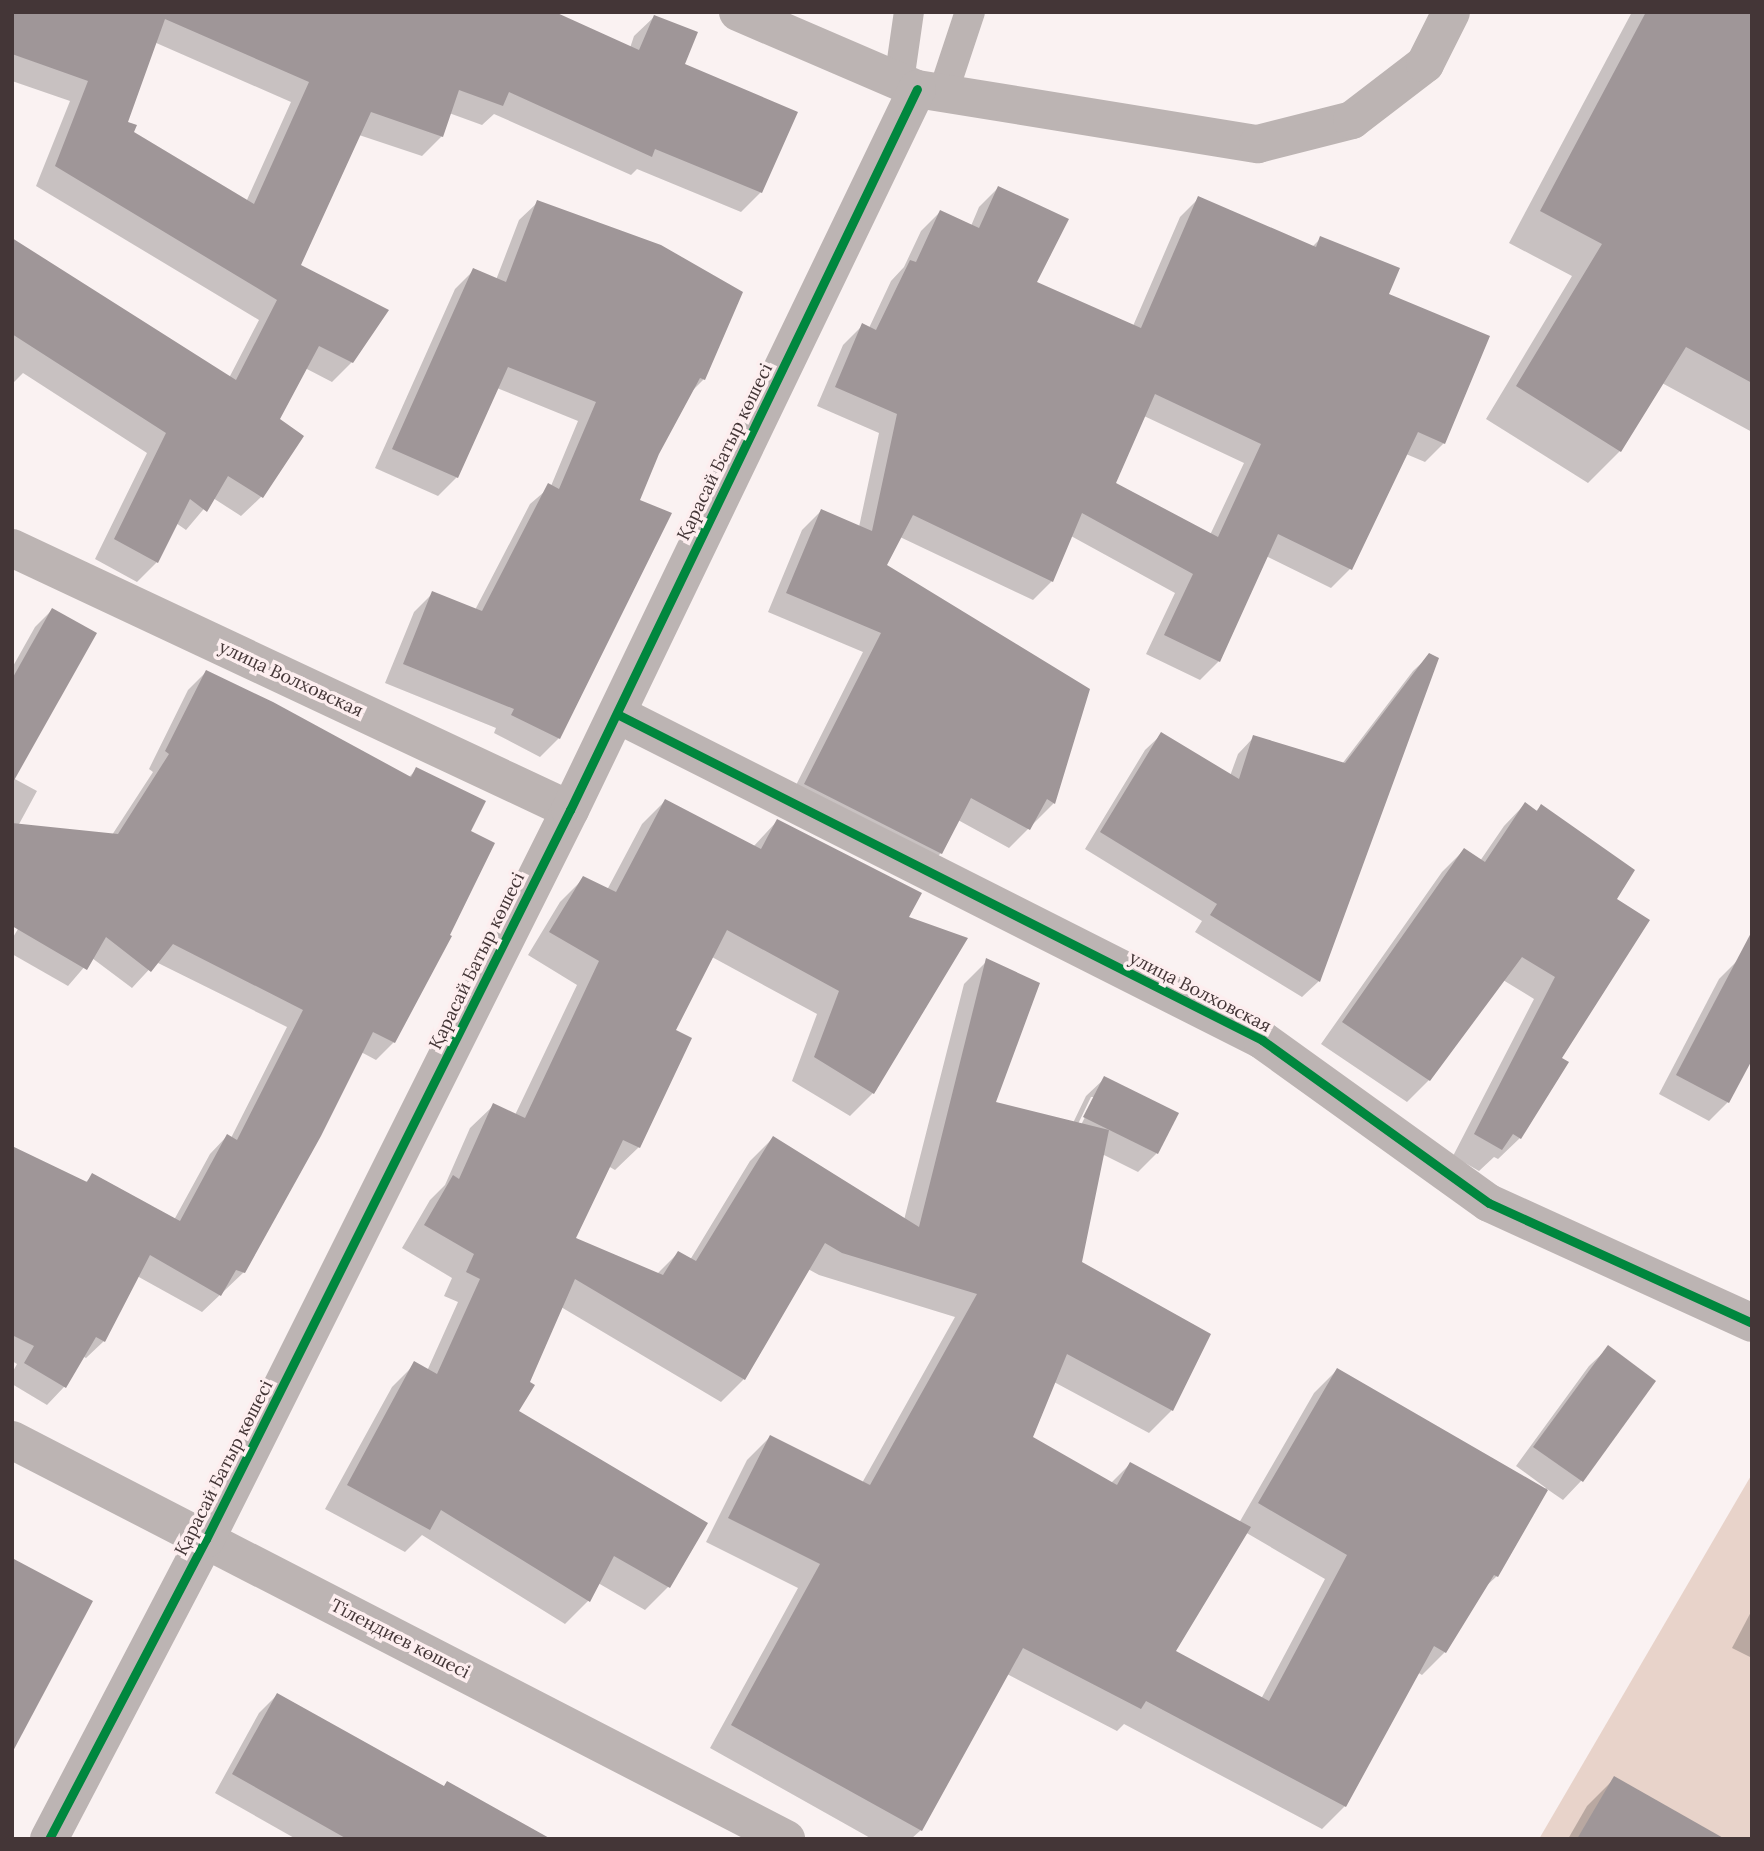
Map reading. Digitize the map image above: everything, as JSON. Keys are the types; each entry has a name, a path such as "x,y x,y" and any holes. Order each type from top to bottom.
{"street":[{"path":"738,12 919,88 1258,144 1352,120 1424,64 1451,12"},
{"name":"Қарасай Батыр көшесі","path":"49,1839 206,1539 570,810 919,88"},
{"name":"улица Волховская","path":"12,548 570,810"},
{"name":"улица Волховская","path":"617,714 1262,1040 1489,1203 1752,1323"},
{"name":"Тілендиев көшесі","path":"12,1440 786,1839"}],"lane":[{"path":"909,12 919,88"},
{"path":"919,88 970,12"}],"shaded area":[{"path":"1752,1474 1752,1839 1539,1839"}],"building":[{"path":"12,12 555,12 639,50 654,15 698,32 685,64 798,112 762,193 655,149 652,157 509,92 503,106 459,90 443,137 371,112 301,265 389,310 353,363 319,346 280,419 304,436 263,498 228,476 207,512 190,499 158,563 114,539 166,433 12,334 12,238 236,380 277,300 55,166 88,81 12,54","holes":["165,19 309,82 254,204 134,132 137,125 128,122"]},
{"path":"1646,12 1752,12 1752,383 1686,347 1621,452 1516,386 1602,244 1540,211"},
{"path":"998,186 1069,219 1037,282 1141,328 1198,196 1316,247 1320,236 1400,268 1389,294 1490,336 1445,444 1418,432 1352,570 1278,534 1220,662 1164,635 1193,574 1082,513 1053,582 913,515 887,565 1090,689 1055,804 1047,799 1030,830 971,798 942,854 804,784 881,633 786,593 821,509 872,531 897,414 835,387 862,323 876,330 910,260 916,262 940,210 979,228","holes":["1155,394 1261,444 1218,537 1116,483"]},
{"path":"537,200 661,245 743,292 705,380 700,378 659,454 640,500 672,513 560,739 511,715 514,709 403,664 432,591 482,611 548,483 559,489 596,402 508,367 458,478 392,449 473,268 506,282"},
{"path":"52,608 97,633 12,784 12,679"},
{"path":"1429,653 1439,658 1320,982 1210,915 1217,904 1100,832 1161,732 1239,779 1253,735 1345,763"},
{"path":"206,670 273,702 411,777 416,767 486,801 471,831 495,843 450,935 452,936 395,1043 373,1032 321,1136 245,1273 236,1270 221,1296 150,1255 105,1342 96,1337 66,1388 24,1363 34,1346 12,1335 12,1146 87,1182 92,1173 180,1221 227,1134 237,1140 303,1010 173,944 151,972 106,937 87,970 12,926 12,823 118,834 169,754 165,751"},
{"path":"665,799 761,849 777,819 922,893 909,917 968,938 874,1094 814,1057 839,991 727,930 676,1030 692,1038 640,1148 623,1140 576,1238 663,1275 678,1251 696,1261 773,1136 919,1227 986,958 1040,983 996,1102 1109,1130 1082,1262 1211,1334 1173,1411 1067,1354 1033,1437 1117,1485 1130,1462 1251,1527 1176,1651 1269,1701 1347,1555 1258,1503 1337,1368 1548,1490 1498,1577 1494,1575 1446,1653 1434,1646 1346,1807 1146,1701 1141,1709 1023,1648 922,1831 731,1725 820,1564 728,1518 770,1435 870,1485 977,1294 842,1253 825,1243 745,1380 575,1279 530,1382 535,1385 519,1411 708,1523 670,1588 614,1556 590,1602 441,1510 430,1530 347,1485 414,1361 437,1374 480,1279 466,1272 474,1254 424,1225 453,1175 459,1179 493,1103 525,1118 599,961 549,932 583,876 616,892"},
{"path":"1525,802 1537,811 1541,804 1635,870 1617,899 1650,920 1562,1058 1569,1062 1521,1139 1513,1134 1502,1150 1474,1134 1555,977 1522,957 1430,1081 1342,1022 1464,848 1485,862"},
{"path":"1752,931 1752,1060 1729,1103 1676,1075"},
{"path":"1104,1076 1179,1113 1158,1154 1083,1117"},
{"path":"1608,1345 1656,1381 1583,1482 1533,1447"},
{"path":"12,1558 93,1601 12,1753"},
{"path":"277,1693 444,1786 447,1781 551,1839 347,1839 232,1774"},
{"path":"1614,1776 1725,1839 1577,1839"}],"cycle path":[{"path":"49,1839 206,1539 570,810 917,89"},
{"path":"617,714 1262,1040 1489,1203 1752,1323"}]}
